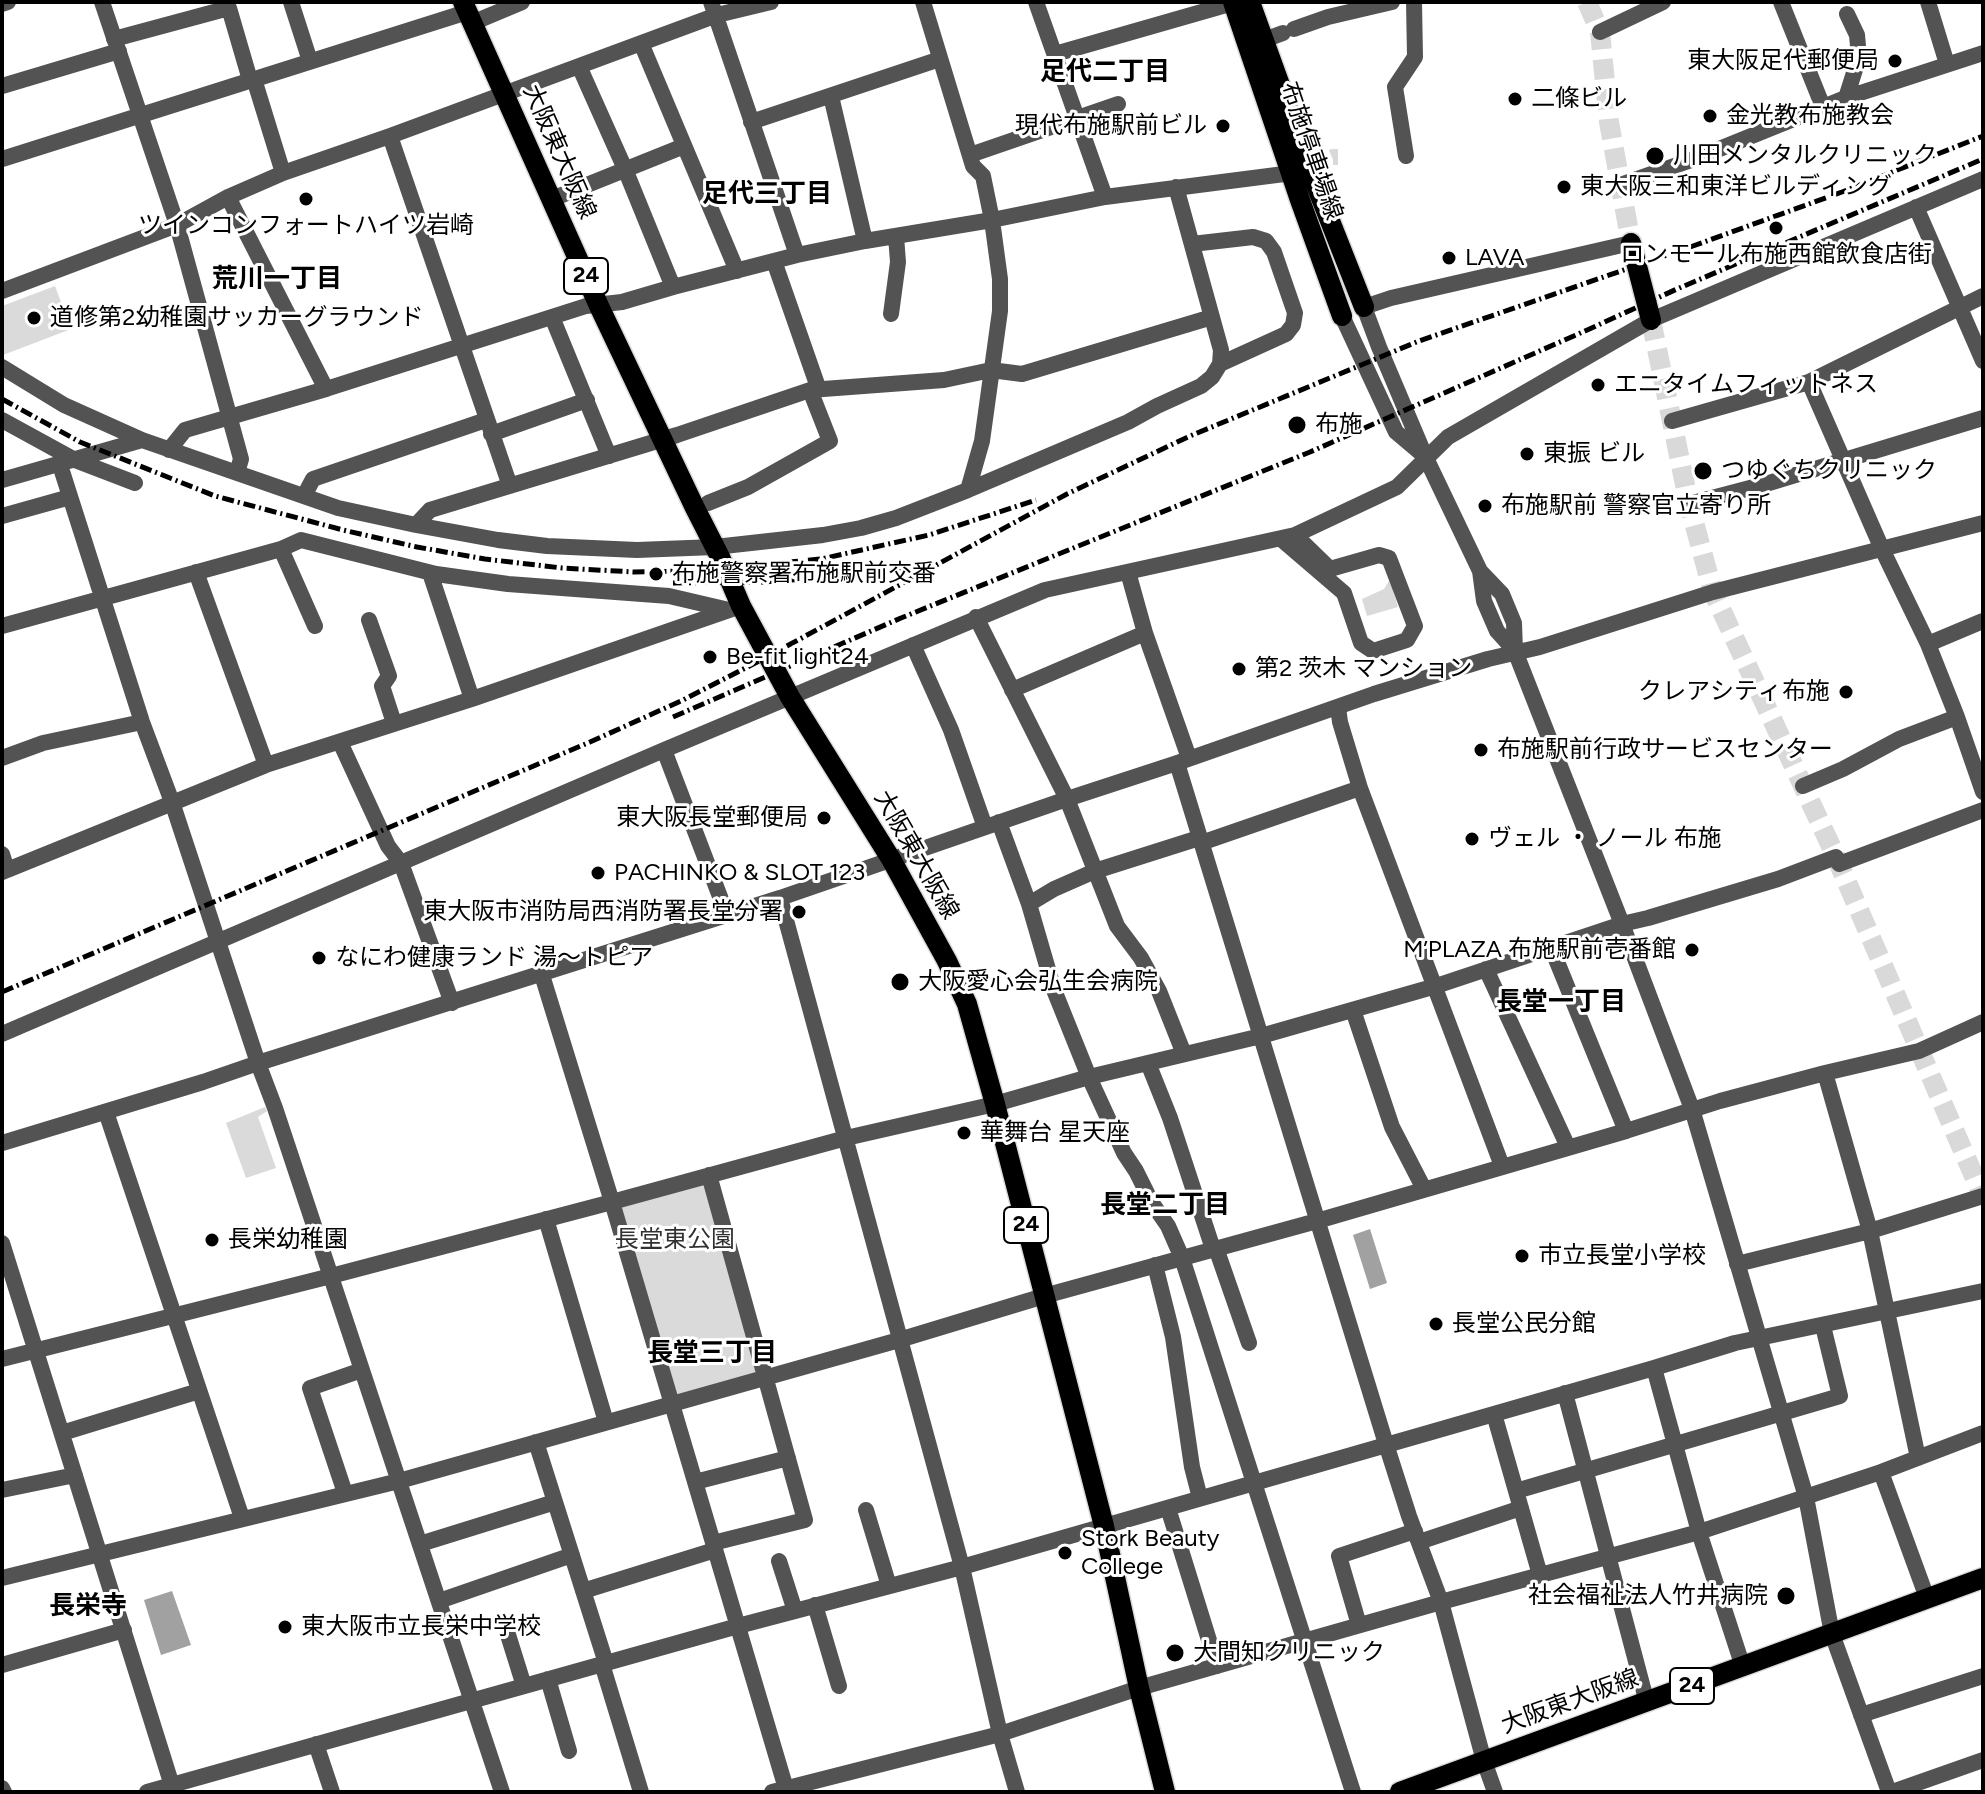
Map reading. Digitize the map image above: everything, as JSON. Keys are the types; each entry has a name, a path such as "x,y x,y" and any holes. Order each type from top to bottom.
{"main road":[{"name":"布施停車場線","path":"1233,2 1301,170 1364,307"},
{"name":"布施停車場線","path":"1250,2 1280,34 1301,170 1342,316"},
{"name":"大阪東大阪線","path":"467,12 599,306 715,547 735,608 891,859 967,1004 1104,1526 1165,1792"},
{"path":"1631,243 1651,320"},
{"name":"大阪東大阪線","path":"1400,1792 1983,1578"}],"street":[{"path":"2,4 8,2"},
{"path":"102,2 177,225 241,459 237,473"},
{"path":"291,2 310,61"},
{"path":"2,159 467,12 522,2"},
{"path":"2,291 177,225 228,197 283,173 641,43 714,9 771,2"},
{"path":"923,2 973,166 983,176 1000,279 1000,311 982,441 968,490"},
{"path":"1036,2 1105,197"},
{"path":"1055,54 1233,2"},
{"path":"1280,34 1328,17 1392,2"},
{"path":"1406,156 1395,87 1415,57 1414,2"},
{"path":"1600,32 1663,2"},
{"path":"1781,2 1823,107"},
{"path":"1928,2 1947,64"},
{"path":"2,86 229,8 283,173"},
{"path":"714,9 797,255"},
{"path":"1846,98 1859,57 1857,35 1847,14"},
{"path":"641,43 737,271"},
{"path":"1620,185 1697,158 1846,98 1983,53"},
{"path":"751,122 940,59"},
{"path":"579,66 673,287"},
{"path":"831,96 865,241"},
{"path":"970,155 1118,104"},
{"path":"390,136 510,486"},
{"path":"552,199 684,146"},
{"path":"169,450 185,430 326,389 586,306 622,302 797,255 865,241 1105,197 1301,170"},
{"path":"2,1034 1045,590 1288,537 1397,487 1448,437 1651,320 1983,179"},
{"path":"2,367 64,405 142,440 338,508 416,525 547,546 637,550 715,547 823,535 896,518 968,490 1128,422 1201,386 1212,377 1220,364 1221,350 1176,187"},
{"path":"228,197 326,389"},
{"path":"1916,207 1983,361"},
{"path":"891,314 898,262 896,236"},
{"path":"1192,244 1253,237 1266,241 1274,252 1295,313 1293,325 1286,334 1220,364"},
{"path":"1631,243 1391,298 1364,307 1426,458 1480,571 1502,594 1514,623 1515,651 1692,1109 1806,1497 1832,1634 1891,1792 1983,1760"},
{"path":"708,503 748,487 830,441 774,261"},
{"path":"1672,421 1809,382 1983,296"},
{"path":"1342,316 1396,432 1426,458"},
{"path":"552,317 609,456"},
{"path":"416,525 430,510 815,390 944,380 991,370 1022,374 1212,317"},
{"path":"1809,382 1882,549 1928,644 1983,792"},
{"path":"304,496 313,479 587,400"},
{"path":"1689,504 1844,462 1983,418"},
{"path":"2,420 68,462 135,483"},
{"path":"2,480 142,440"},
{"path":"68,462 70,497 142,722 275,1108 502,1792"},
{"path":"2,516 70,497"},
{"path":"2,1143 780,898 1374,694 1515,651 1540,647 1713,592 1983,523"},
{"path":"1288,537 1330,569 1379,555 1389,558 1415,626 1407,640 1373,651 1361,643 1344,593 1288,537"},
{"path":"2,626 281,549 301,540 430,573 508,584 669,596 735,608"},
{"path":"281,549 315,626"},
{"path":"196,572 266,765"},
{"path":"1128,572 1183,761 1200,840 1386,1444 1441,1602 1495,1792"},
{"path":"430,573 472,699"},
{"path":"4,865 266,765 472,699 735,608"},
{"path":"976,617 1067,799 1117,926 1141,958 1159,991 1184,1054"},
{"path":"369,620 389,676 382,686 394,723"},
{"path":"1928,644 1983,621"},
{"path":"1012,690 1145,633"},
{"path":"913,645 1029,904 1054,990 1089,1077 1124,1153 1168,1226 1182,1258 1353,1792"},
{"path":"1338,707 1360,788 1502,1166"},
{"path":"1803,786 1899,739 1957,717"},
{"path":"2,758 43,743 142,722"},
{"path":"340,742 388,846 401,863 452,1003"},
{"path":"664,750 727,915"},
{"path":"1029,904 1095,871 1360,788"},
{"path":"2,1359 331,1276 846,1138 995,1104 1089,1077 1261,1036 1436,986 1622,924 1778,879 1983,810"},
{"path":"780,898 962,1567 1000,1734 1017,1792"},
{"path":"1551,947 1626,1131"},
{"path":"1486,969 1568,1147"},
{"path":"542,975 738,1626 782,1791 1000,1734 1139,1688 1699,1532 1881,1472 1983,1433"},
{"path":"1353,1010 1392,1127 1424,1189"},
{"path":"2,1578 399,1481 1317,1221 1692,1109 1919,1051 1983,1022"},
{"path":"1148,1063 1249,1343"},
{"path":"1825,1073 1870,1231 1918,1458"},
{"path":"106,1112 242,1518"},
{"path":"583,1591 714,1546 805,1520 709,1175"},
{"path":"1737,1264 1870,1231 1983,1196"},
{"path":"546,1219 606,1422"},
{"path":"2,1243 173,1788"},
{"path":"1155,1265 1173,1337 1192,1467 1200,1498"},
{"path":"147,1792 173,1788 316,1744 604,1663 962,1567 1735,1343 1983,1291"},
{"path":"1516,1491 1840,1396 1823,1326"},
{"path":"1654,1368 1699,1532 1743,1667"},
{"path":"345,1493 310,1388 362,1370"},
{"path":"62,1433 199,1391"},
{"path":"1565,1393 1647,1703"},
{"path":"1494,1414 1540,1575"},
{"path":"536,1442 641,1792"},
{"path":"695,1482 788,1458"},
{"path":"1881,1472 1927,1598"},
{"path":"2,1490 75,1475"},
{"path":"420,1544 555,1502"},
{"path":"1168,1508 1217,1666"},
{"path":"1359,1625 1339,1556 1521,1508"},
{"path":"866,1510 889,1586"},
{"path":"439,1601 572,1555"},
{"path":"779,1561 795,1611"},
{"path":"815,1605 839,1686"},
{"path":"504,1622 524,1686"},
{"path":"2,1665 124,1630"},
{"path":"1861,1715 1983,1676"},
{"path":"548,1679 569,1751"},
{"path":"316,1744 332,1792"}],"green space":[{"name":"道修第2幼稚園サッカーグラウンド","path":"55,286 71,329 3,355 2,306"},
{"path":"1390,579 1398,607 1367,616 1362,599 1384,589"},
{"path":"265,1107 267,1111 258,1117 276,1168 246,1178 226,1123"},
{"name":"長堂東公園","path":"706,1183 757,1372 676,1397 618,1206"}],"shaded area":[{"path":"1370,1229 1387,1283 1370,1289 1353,1235"},
{"path":"172,1591 191,1645 161,1655 144,1600"}],"tunnel":[{"path":"1587,2 1600,32 1609,122 1631,243"},
{"path":"1310,167 1338,157"},
{"path":"1651,320 1689,504 1713,592 1836,857 1983,1197"}],"railway":[{"path":"2,992 681,701 1067,494 1190,436 1419,341 1842,192 1983,136"},
{"path":"673,717 901,618 1310,452 1677,289 1983,159"},
{"path":"2,399 80,442 215,496 417,547 562,568 692,571 821,559 929,535 1036,500"},
{"path":"673,583 763,582 904,569"}],"place":[{"name":"東大阪足代郵便局","path":"1895,61"},
{"name":"二條ビル","path":"1515,99"},
{"name":"金光教布施教会","path":"1710,116"},
{"name":"現代布施駅前ビル","path":"1223,126"},
{"name":"川田メンタルクリニック","path":"1655,156"},
{"name":"東大阪三和東洋ビルディング","path":"1564,187"},
{"name":"ツインコンフォートハイツ岩崎","path":"306,199"},
{"name":"ロンモール布施西館飲食店街","path":"1776,228"},
{"name":"LAVA","path":"1449,258"},
{"name":"道修第2幼稚園サッカーグラウンド","path":"34,318"},
{"name":"エニタイムフィットネス","path":"1598,385"},
{"name":"布施","path":"1297,425"},
{"name":"東振 ビル","path":"1527,454"},
{"name":"つゆぐちクリニック","path":"1703,471"},
{"name":"布施駅前 警察官立寄り所","path":"1485,506"},
{"name":"布施警察署布施駅前交番","path":"656,574"},
{"name":"Be-fit light24","path":"710,657"},
{"name":"第2 茨木 マンション","path":"1239,669"},
{"name":"クレアシティ布施","path":"1846,692"},
{"name":"布施駅前行政サービスセンター","path":"1481,750"},
{"name":"東大阪長堂郵便局","path":"824,818"},
{"name":"ヴェル ・ ノール 布施","path":"1472,839"},
{"name":"PACHINKO & SLOT 123","path":"598,873"},
{"name":"東大阪市消防局西消防署長堂分署","path":"799,912"},
{"name":"M’PLAZA 布施駅前壱番館","path":"1692,950"},
{"name":"なにわ健康ランド 湯～トピア","path":"319,958"},
{"name":"大阪愛心会弘生会病院","path":"900,982"},
{"name":"華舞台 星天座","path":"964,1133"},
{"name":"長栄幼稚園","path":"212,1240"},
{"name":"市立長堂小学校","path":"1522,1256"},
{"name":"長堂公民分館","path":"1436,1324"},
{"name":"Stork Beauty College","path":"1065,1553"},
{"name":"社会福祉法人竹井病院","path":"1786,1596"},
{"name":"東大阪市立長栄中学校","path":"285,1627"},
{"name":"大間知クリニック","path":"1175,1653"}],"district":[{"name":"足代二丁目","path":"1105,72"},
{"name":"足代三丁目","path":"767,194"},
{"name":"荒川一丁目","path":"277,279"},
{"name":"長堂一丁目","path":"1561,1002"},
{"name":"長堂二丁目","path":"1165,1205"},
{"name":"長堂三丁目","path":"712,1353"},
{"name":"長栄寺","path":"88,1606"}]}
